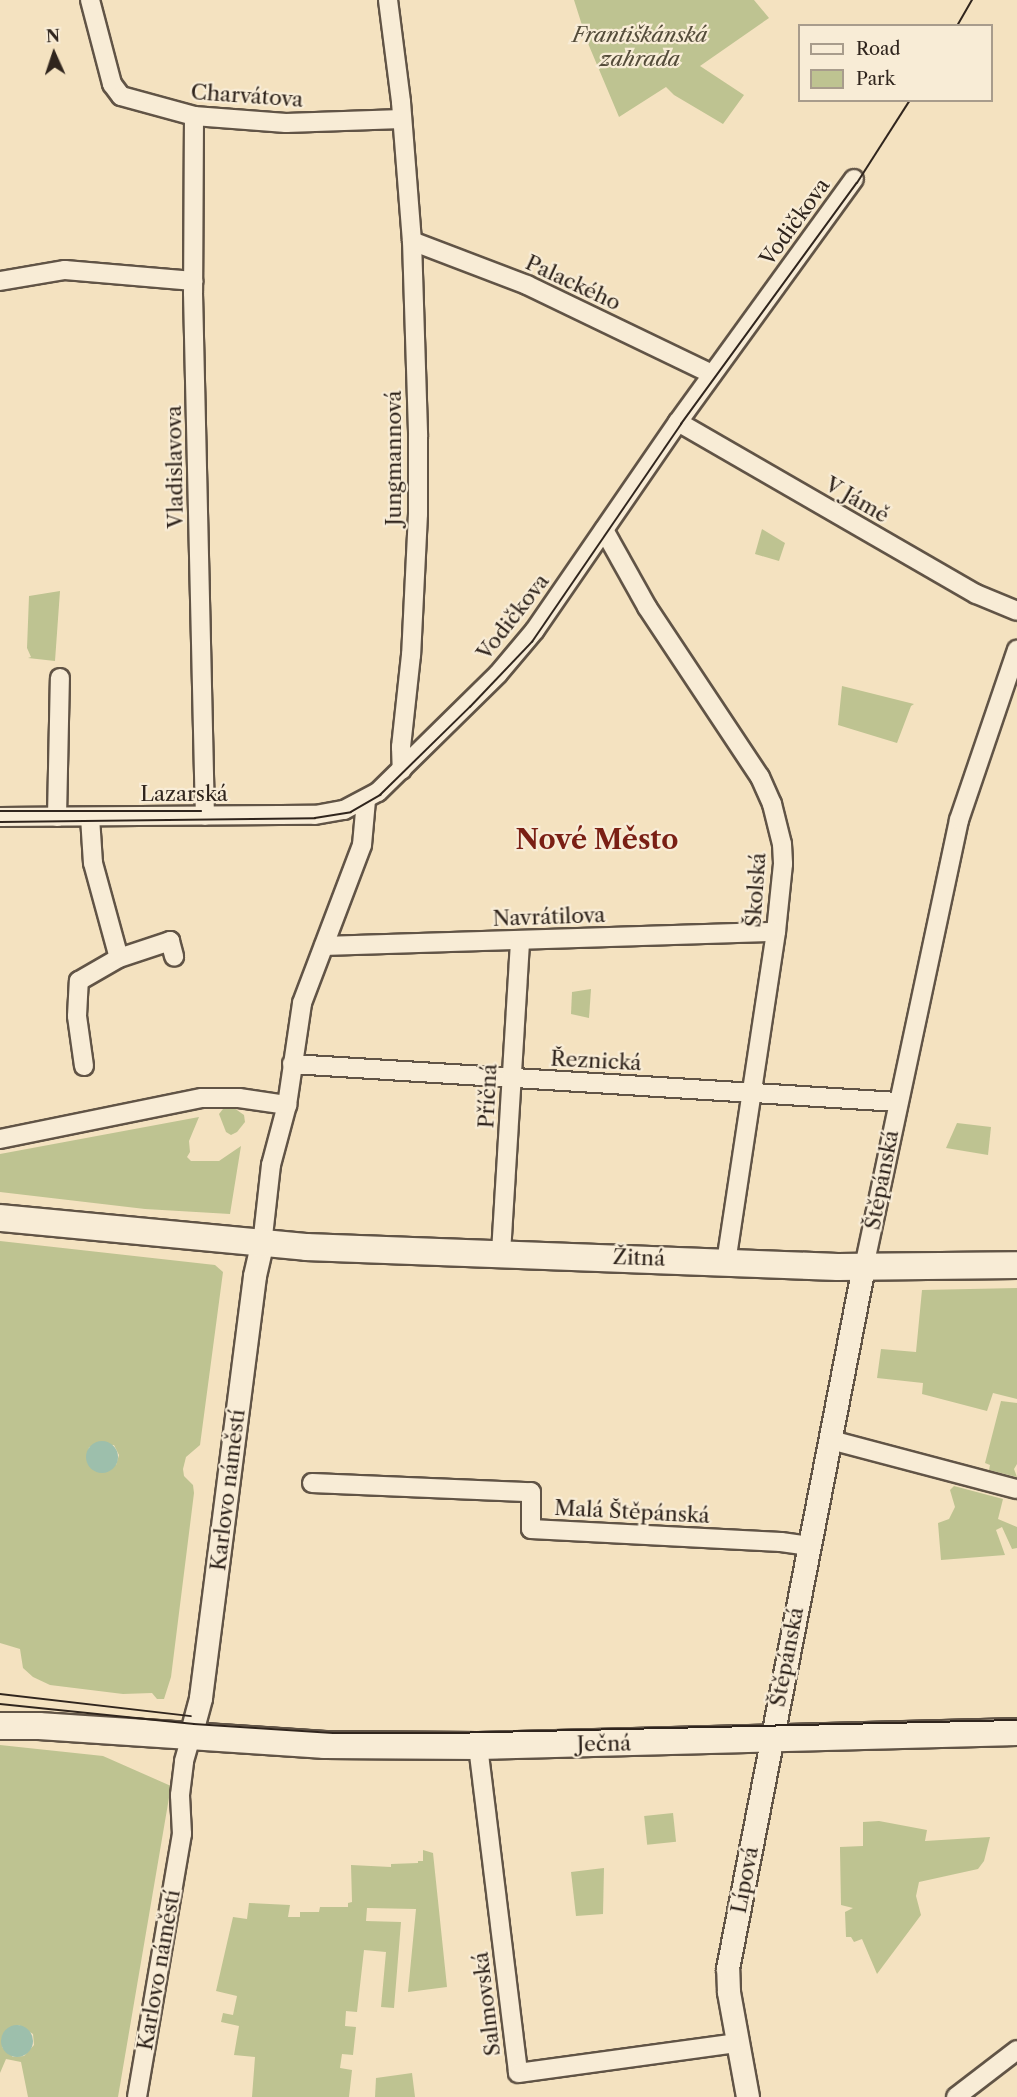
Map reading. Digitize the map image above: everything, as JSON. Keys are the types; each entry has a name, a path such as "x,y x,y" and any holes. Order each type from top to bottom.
{"main road":[{"path":"0,1218 262,1245"},
{"name":"Žitná","path":"262,1245 864,1267 1017,1265"},
{"path":"0,1726 39,1726 168,1737 190,1736"},
{"name":"Ječná","path":"190,1736 325,1745 478,1746 620,1744 774,1728 1017,1732"}],"street":[{"name":"Charvátova","path":"90,0 112,84 121,96 194,116 286,123 402,119"},
{"name":"Jungmannová","path":"388,0 402,119 412,241 418,514 409,674 401,747 402,770"},
{"name":"Vladislavova","path":"194,116 194,281 206,816"},
{"name":"Vodičkova","path":"366,800 402,770 498,674 535,630 678,422 854,179"},
{"name":"Palackého","path":"412,241 527,285 712,374"},
{"path":"0,281 65,270 194,281"},
{"name":"V Jámě","path":"678,422 976,594 1017,610"},
{"name":"Školská","path":"604,530 647,607 760,777 769,798 783,853 776,932 726,1262"},
{"name":"Štěpánská","path":"774,1728 864,1267 959,820 1017,650"},
{"path":"57,817 60,678"},
{"path":"0,1139 202,1098 239,1098 287,1105 302,1003 362,845 366,800"},
{"name":"Lazarská","path":"0,817 315,814 345,810 366,800"},
{"path":"90,817 93,863 119,958"},
{"name":"Navrátilova","path":"324,946 776,932"},
{"path":"84,1066 77,1016 79,981 119,958 170,941 174,956"},
{"name":"Příčná","path":"501,1253 520,941"},
{"name":"Řeznická","path":"292,1064 898,1102"},
{"name":"Karlovo náměstí","path":"137,2097 182,1834 180,1795 184,1761 201,1698 271,1165 287,1105"},
{"path":"831,1440 1017,1489"},
{"name":"Malá Štěpánská","path":"312,1483 531,1492 531,1529 781,1542 808,1546"},
{"name":"Lípová","path":"748,2097 729,1992 728,1969 774,1728"},
{"name":"Salmovská","path":"478,1746 518,2073 738,2043"},
{"name":"Lípová","path":"738,2043 756,2097"},
{"path":"957,2097 1017,2050"}],"green space":[{"name":"Františkánská zahrada","path":"574,0 754,0 769,18 700,66 744,95 723,124 674,95 666,87 619,117 587,41"},
{"path":"762,529 785,543 779,561 755,554"},
{"path":"60,591 55,661 28,658 31,657 27,648 29,596"},
{"path":"842,686 914,704 911,706 897,743 838,725"},
{"path":"591,989 589,1018 571,1014 572,992"},
{"path":"234,1108 244,1115 245,1122 237,1132 231,1135 226,1132 219,1114 223,1109"},
{"path":"199,1117 189,1141 190,1152 187,1157 191,1161 219,1161 241,1146 230,1214 145,1209 0,1192 0,1154"},
{"path":"957,1123 991,1127 988,1155 946,1148"},
{"path":"0,1241 215,1265 223,1272 200,1445 186,1457 183,1469 184,1476 193,1485 194,1493 171,1677 164,1699 157,1699 152,1693 123,1694 50,1685 33,1677 23,1668 20,1649 0,1643","holes":["114,1445 119,1455 116,1465 87,1463 89,1447"]},
{"path":"1017,1288 1017,1399 993,1393 987,1411 922,1394 923,1383 877,1378 881,1349 916,1352 922,1290"},
{"path":"1001,1401 1017,1403 1017,1464 1014,1469 1017,1477 989,1470 990,1465 985,1463"},
{"path":"954,1486 1003,1499 998,1519 1017,1527 1017,1548 1012,1549 1002,1527 996,1530 1005,1555 941,1560 938,1523 949,1519 955,1507 950,1490"},
{"path":"0,1745 103,1756 171,1786 118,2097 28,2097 21,2062 6,2059 0,2073","holes":["19,2025 33,2034 34,2045 24,2056 13,2057 2,2047 2,2036"]},
{"path":"673,1813 676,1842 647,1845 644,1816"},
{"path":"879,1821 927,1830 925,1841 990,1837 984,1861 978,1869 919,1882 916,1896 921,1915 877,1974 862,1939 854,1942 851,1937 846,1937 845,1912 853,1908 841,1905 840,1847 863,1846 863,1822"},
{"path":"423,1850 433,1853 447,1987 408,1992 416,1909 367,1908 366,1921 401,1922 394,2008 381,2007 386,1952 364,1950 357,2012 346,2011 345,2026 356,2027 353,2055 342,2054 340,2068 352,2070 349,2097 252,2097 255,2057 234,2055 239,2026 221,2022 223,2013 233,2015 237,1996 216,1991 233,1917 247,1919 249,1903 290,1905 288,1917 300,1917 300,1912 319,1912 320,1907 348,1907 348,1903 352,1902 351,1865 391,1867 391,1864 418,1863 418,1861 423,1861"},
{"path":"604,1868 603,1914 576,1916 571,1872"},
{"path":"412,2073 415,2097 375,2097 376,2078"}],"shaded area":[{"path":"102,1441 114,1445 118,1457 114,1469 102,1473 90,1469 86,1457 90,1445"},
{"path":"17,2025 29,2029 33,2041 29,2053 17,2057 5,2053 1,2041 5,2029"}],"tram line":[{"path":"958,24 972,0"},
{"path":"0,822 315,818 351,812 380,795 470,707 532,642 681,424 857,183 909,102"},
{"path":"0,811 201,811"},
{"path":"0,1694 191,1716"},
{"path":"0,1704 194,1724 333,1733 448,1733 1017,1720"}],"district":[{"name":"Nové Město","path":"597,840"}]}
